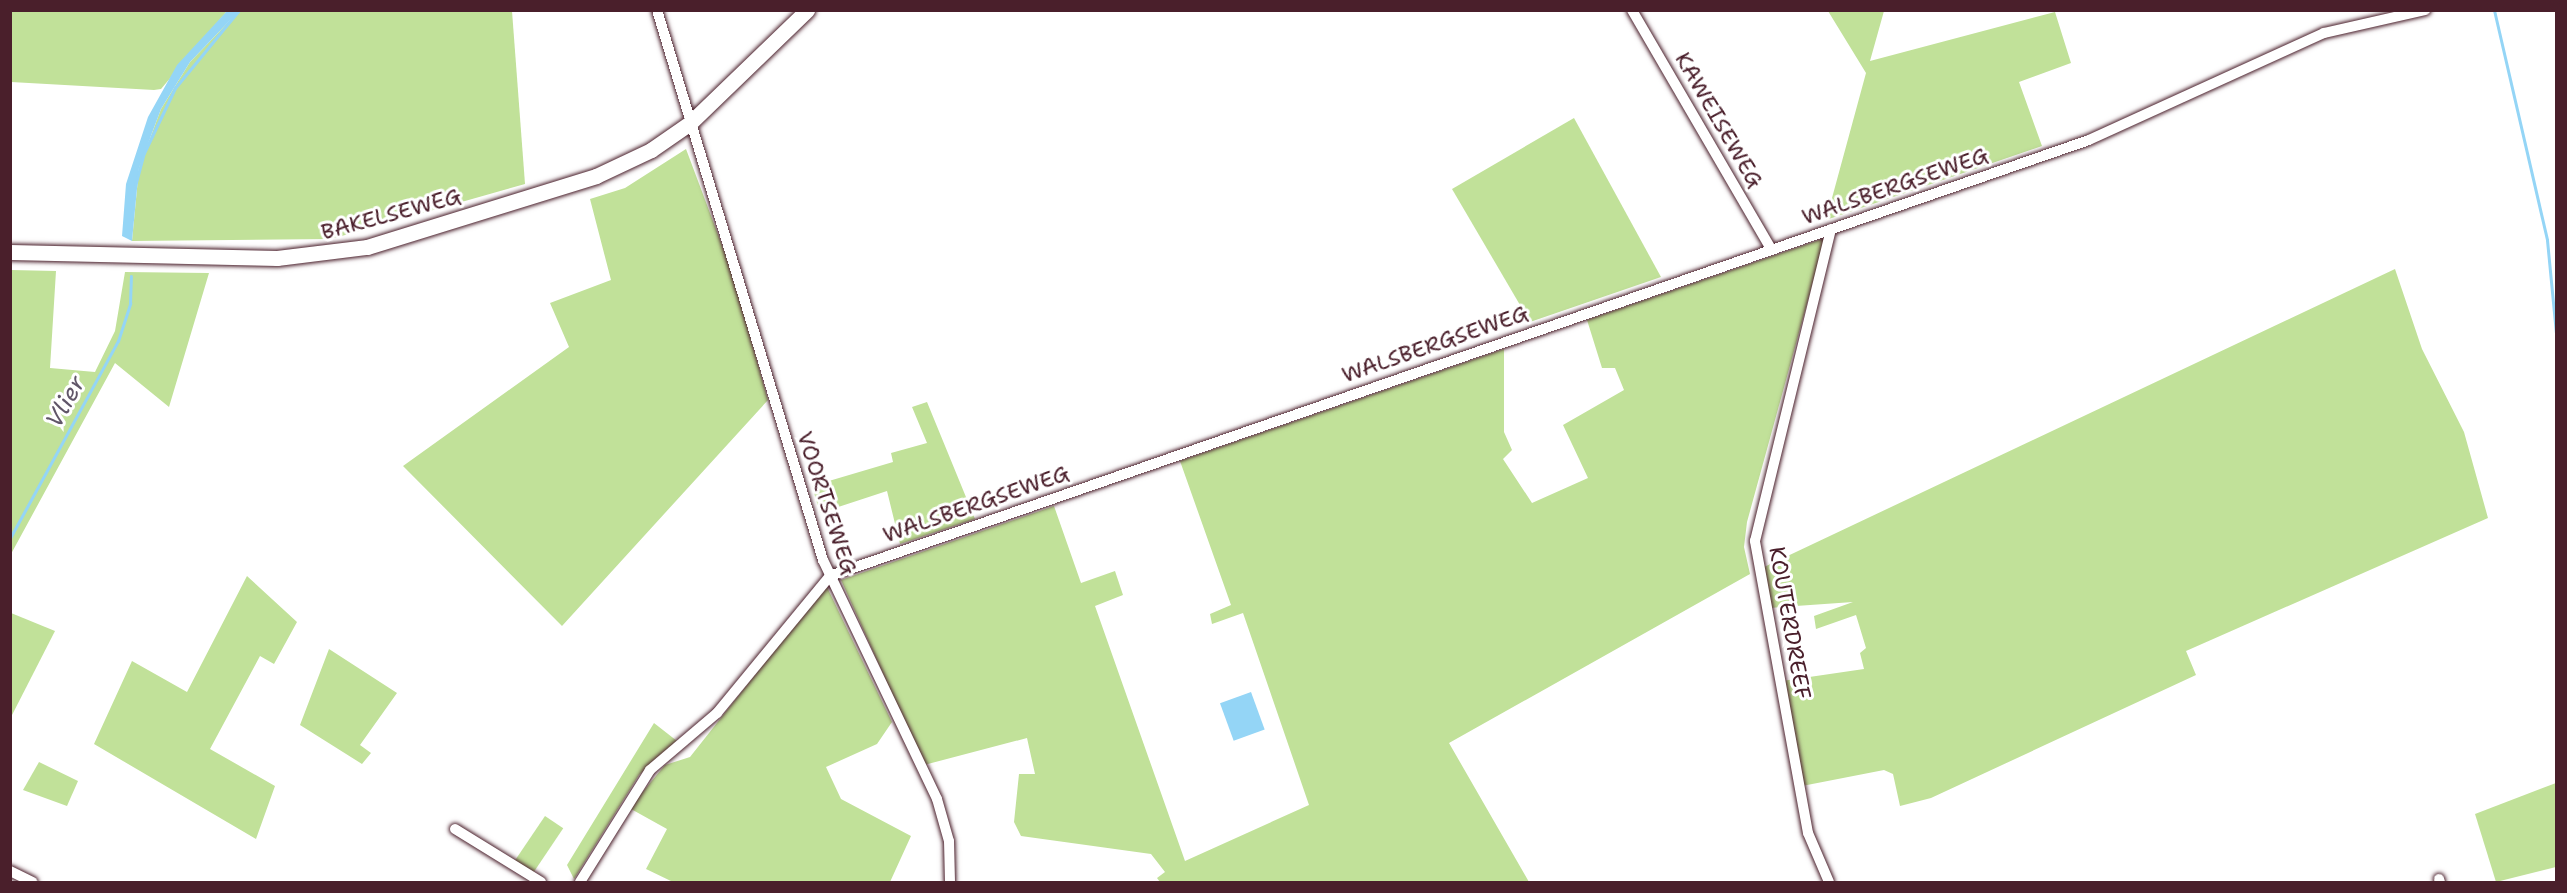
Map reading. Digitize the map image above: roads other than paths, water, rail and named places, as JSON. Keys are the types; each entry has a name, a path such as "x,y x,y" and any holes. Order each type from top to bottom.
{"main road":[{"name":"BAKELSEWEG","path":"10,252 312,258 367,247 596,176 629,159 689,118 807,10"}],"street":[{"name":"VOORTSEWEG","path":"657,10 830,576 937,799 949,841 950,882"},
{"name":"KAWEISEWEG","path":"1632,10 1771,249"},
{"name":"WALSBERGSEWEG","path":"830,576 2089,140 2324,33 2425,10"},
{"name":"KOUTERDREEF","path":"1829,882 1808,833 1755,541 1831,229"},
{"path":"580,882 650,770 717,713 830,576"},
{"path":"455,829 541,882"},
{"path":"10,872 33,882"}],"water":[{"path":"227,11 239,11 190,62 161,109 139,168 132,241 122,236 126,184 148,117 177,65"},
{"path":"1251,692 1265,730 1234,741 1220,703"}],"waterway":[{"name":"Vlier","path":"135,186 144,153 175,88 239,10"},
{"path":"2494,10 2547,240 2556,333"},
{"name":"Vlier","path":"10,538 118,341 130,303 131,276"}]}
